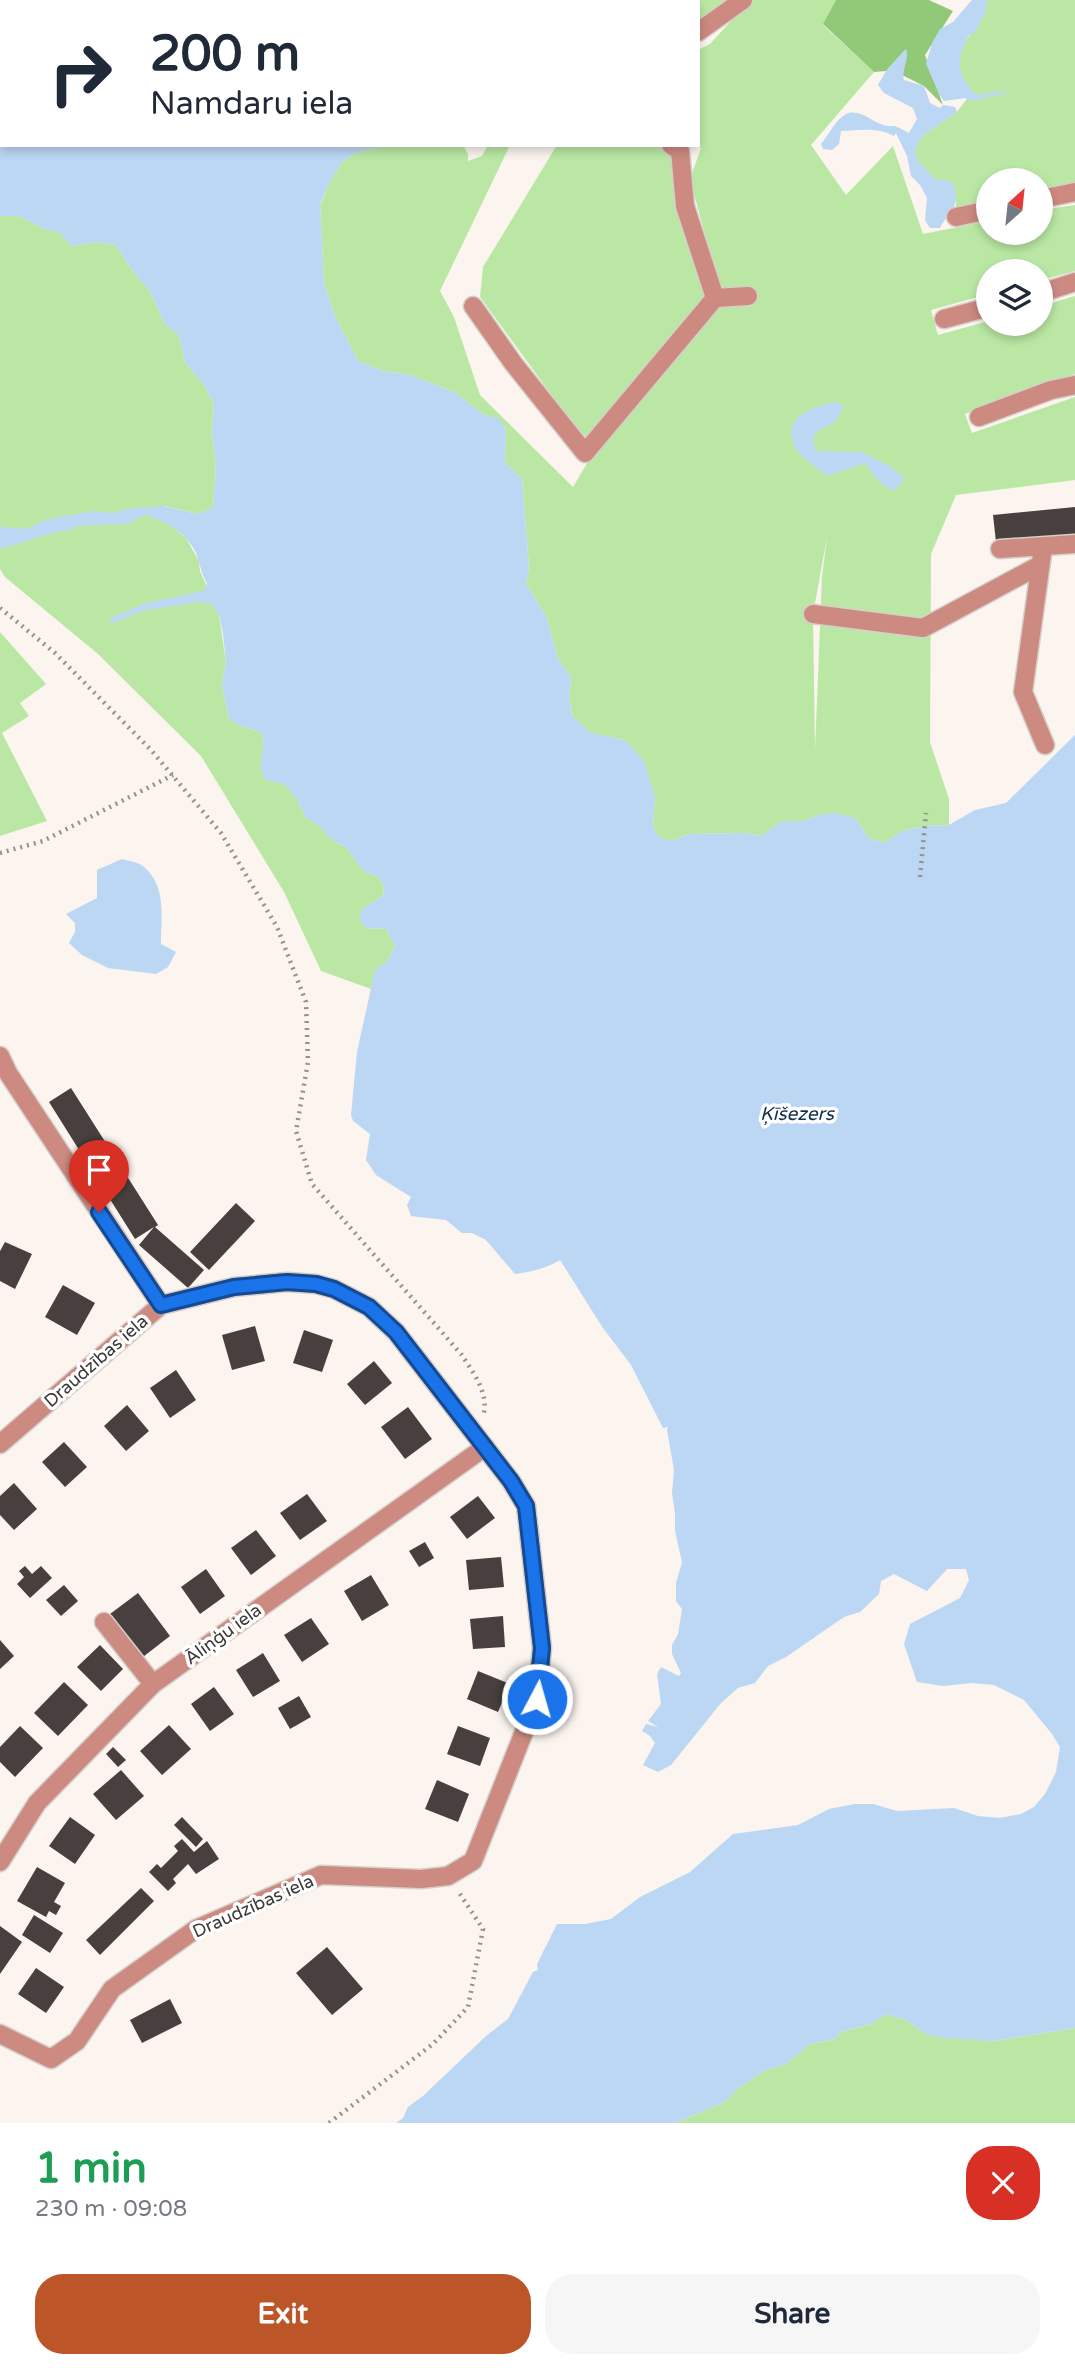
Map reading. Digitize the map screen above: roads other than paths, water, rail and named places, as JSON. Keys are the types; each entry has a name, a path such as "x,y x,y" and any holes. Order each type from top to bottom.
{"street":[{"path":"700,31 743,0"},
{"path":"674,147 680,151 685,206 715,298"},
{"path":"1054,196 1075,192"},
{"path":"956,217 976,213"},
{"path":"1053,289 1075,282"},
{"path":"473,306 513,363 585,453 715,298 748,296"},
{"path":"944,319 976,310"},
{"path":"979,417 1051,390 1075,385"},
{"path":"813,614 923,628 1041,556 1075,544"},
{"path":"1000,549 1041,556"},
{"path":"1041,556 1023,692 1045,745"},
{"path":"0,1056 8,1073 161,1305"},
{"name":"Draudzības iela","path":"0,1444 161,1305 234,1287 287,1282 316,1284 334,1289 369,1307 396,1332 511,1481 526,1506 542,1648 537,1699 473,1861 448,1876 421,1879 321,1875 196,1929 112,1989 77,2041 51,2059 0,2034"},
{"name":"Āliņģu iela","path":"0,1862 37,1803 153,1684 481,1441"},
{"path":"104,1622 153,1684"}],"water":[{"path":"972,0 987,0 986,11 975,33 969,35 963,47 960,64 963,76 976,94 1009,92 972,101 965,98 944,101 926,64 932,43 940,29 953,22"},
{"path":"906,49 904,80 924,86 930,103 940,108 943,105 955,107 957,112 922,136 915,150 918,161 936,180 946,180 953,184 955,204 940,228 930,228 925,220 927,198 911,176 907,156 896,133 894,136 875,130 841,131 839,144 832,150 823,149 821,144 839,120 851,113 909,133 917,119 913,108 884,93 878,85 886,71"},
{"name":"Ķīšezers","path":"0,147 380,147 358,152 343,161 320,204 324,283 335,316 358,361 383,371 410,375 456,393 482,414 500,419 506,431 505,462 522,479 529,567 526,584 547,618 558,659 571,677 569,696 572,716 591,733 625,740 644,761 655,796 653,826 656,834 663,839 672,841 689,834 745,833 761,836 782,821 804,821 819,815 836,813 855,818 869,838 884,843 902,831 949,825 975,810 1006,803 1075,735 1075,2028 993,2041 943,2038 926,2034 906,2020 886,2014 871,2024 840,2032 836,2039 810,2044 786,2064 764,2071 736,2090 725,2102 675,2123 396,2123 403,2118 408,2107 508,2019 533,1972 538,1970 537,1964 557,1924 585,1924 611,1919 640,1897 690,1872 733,1834 798,1825 829,1809 873,1804 897,1811 954,1808 978,1816 1000,1818 1021,1814 1034,1807 1045,1794 1056,1772 1060,1747 1024,1700 994,1685 972,1683 943,1686 917,1682 904,1644 910,1624 960,1598 969,1580 966,1569 947,1569 927,1591 894,1574 881,1581 879,1594 860,1612 844,1617 786,1657 768,1666 755,1683 738,1688 721,1703 671,1765 658,1772 643,1765 655,1743 642,1731 646,1724 658,1727 648,1721 661,1704 657,1674 661,1667 679,1676 681,1673 672,1654 682,1609 676,1601 676,1583 682,1562 675,1531 672,1493 674,1470 668,1427 663,1428 631,1365 603,1328 560,1260 539,1269 515,1274 486,1240 472,1233 462,1233 446,1220 411,1216 407,1205 411,1197 376,1175 366,1160 370,1134 353,1121 351,1115 357,1052 375,970 387,962 395,946 386,929 366,928 359,919 362,909 383,896 384,885 377,876 363,871 347,848 331,839 319,826 306,818 296,798 284,784 265,780 261,766 261,732 229,719 222,684 226,663 223,634 219,614 211,604 198,602 142,611 113,623 109,621 146,603 203,591 207,584 191,545 178,531 145,515 127,524 75,526 73,529 0,549 0,527 27,529 45,520 92,511 114,513 125,509 163,506 197,514 213,508 216,469 212,431 214,404 204,385 185,362 179,336 165,324 150,292 116,245 96,242 71,246 58,231 49,231 19,216 0,216"},
{"path":"837,402 844,406 836,420 815,434 816,451 862,452 891,467 904,478 893,491 877,479 865,463 827,476 797,450 792,439 792,430 800,416"},
{"path":"122,859 143,866 151,874 159,892 162,913 161,944 176,952 168,967 156,974 108,968 82,955 69,943 75,932 75,923 66,914 97,898 97,870"}]}
